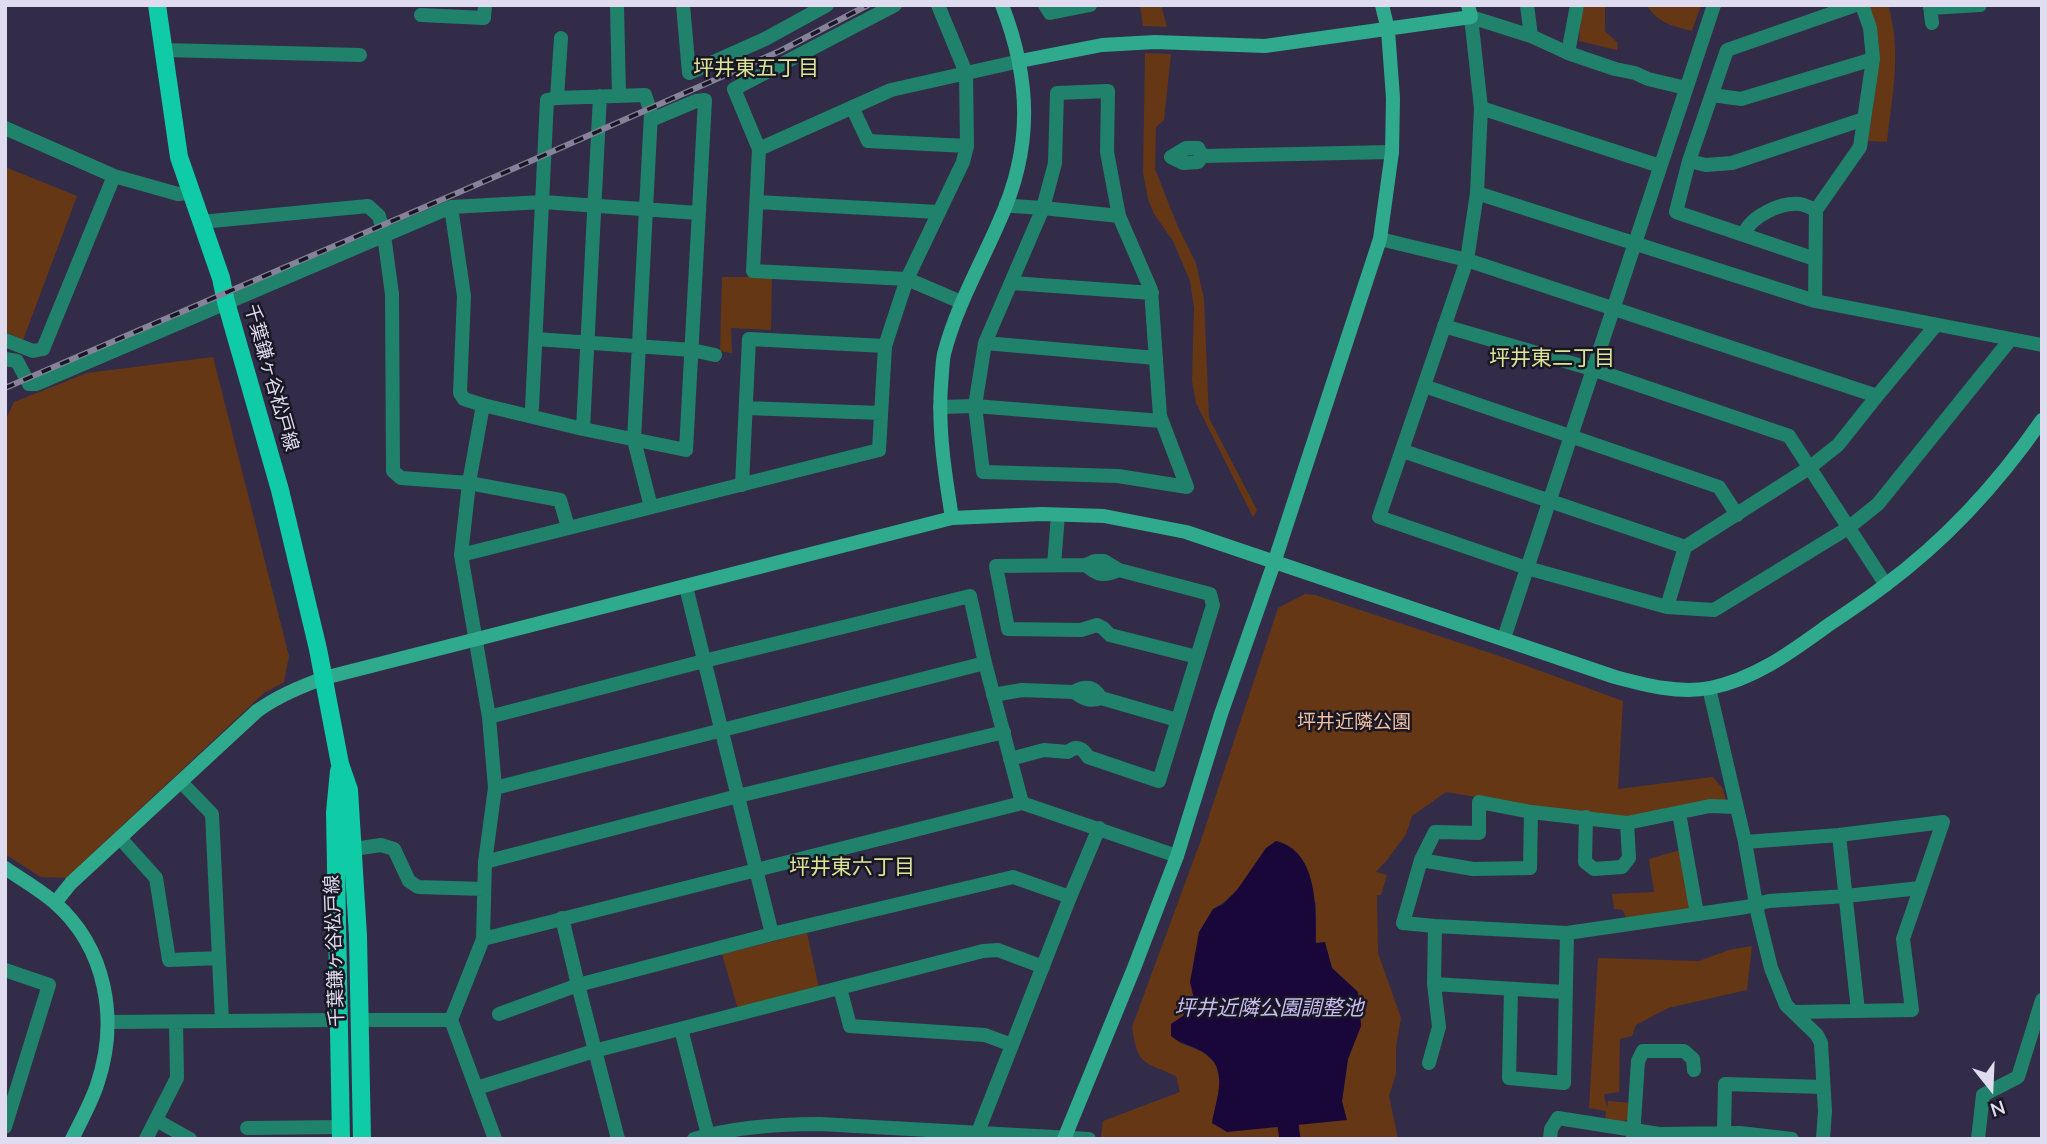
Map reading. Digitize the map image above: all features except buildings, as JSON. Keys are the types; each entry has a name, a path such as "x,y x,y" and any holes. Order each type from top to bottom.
{"main road":[{"name":"千葉鎌ヶ谷松戸線","path":"157,5 179,157 221,278 272,458 324,678 340,764 349,790 354,849 362,1139"},
{"name":"千葉鎌ヶ谷松戸線","path":"340,764 335,811 341,1133"}],"street":[{"path":"421,15 484,18 485,5"},
{"path":"617,5 620,96"},
{"path":"683,5 689,73 765,39 827,5"},
{"path":"895,5 734,89 759,149 753,271 907,279 961,302"},
{"path":"461,555 879,450 885,346 907,279 967,146 966,73 938,5"},
{"path":"952,518 941,444 943,357 961,302 1006,204 1019,164 1024,134 1024,82 1013,33 1002,5"},
{"path":"1045,5 1050,13 1090,5"},
{"path":"1064,1138 1177,856 1221,715 1274,563 1380,239 1392,152 1393,98 1388,30 1382,5"},
{"path":"1527,5 1531,36"},
{"path":"1568,53 1577,5"},
{"path":"1504,638 1714,5"},
{"path":"1815,259 1676,212 1689,161 1727,50 1856,5"},
{"path":"1815,301 1816,210 1860,146 1873,59 1870,28 1862,5"},
{"path":"1930,12 1980,5"},
{"path":"759,149 891,90 1102,45 1155,42 1265,46 1388,30 1470,11 1568,53 1648,79 1686,88"},
{"path":"1470,11 1480,108 1477,193 1467,260 1379,517 1527,568 1667,607 1714,610 1848,528 1878,504 2010,340"},
{"path":"557,97 561,38"},
{"path":"164,50 360,55"},
{"path":"1712,95 1741,99 1873,59"},
{"path":"1108,91 1107,152 1119,216 1152,293 1161,421 1187,487 1118,476 983,472 975,406 985,343 1043,208 1055,163 1057,93 1108,91"},
{"path":"532,408 547,100 557,97 645,95 651,120 634,440 651,507"},
{"path":"583,429 600,96"},
{"path":"451,207 464,296 460,393 464,399 583,429 686,450 705,100 696,101 651,120"},
{"path":"852,107 868,141 967,146"},
{"path":"1480,108 1661,166"},
{"path":"1689,161 1706,165 1732,163 1864,119"},
{"path":"5,128 114,176 178,194 190,193"},
{"path":"1202,156 1392,152"},
{"path":"5,340 33,351 43,349 114,176"},
{"path":"1477,193 1815,301 2042,345"},
{"path":"5,359 16,361 29,384 36,384 451,207 543,202 698,213"},
{"path":"757,202 938,212"},
{"path":"1006,204 1119,216"},
{"path":"1744,234 1758,217 1777,208 1800,204 1816,210"},
{"path":"201,222 368,206 379,216 393,294 393,471 401,478 470,483 560,500 568,527"},
{"path":"1380,239 1467,260 1877,396"},
{"path":"1012,283 1152,293"},
{"path":"1667,607 1685,547 1809,468 1838,445 1936,325"},
{"path":"1444,326 1592,369 1789,436 1886,585"},
{"path":"536,339 691,350 715,355"},
{"path":"743,485 749,339 885,346"},
{"path":"985,343 1156,358"},
{"path":"1424,386 1571,434 1719,487 1737,515"},
{"path":"483,405 461,555 489,717 495,788 485,862 483,939 451,1020 495,1139"},
{"path":"940,407 975,406 1161,421"},
{"path":"746,408 880,413"},
{"path":"55,903 71,883 257,711 286,693 324,678 952,518 1104,516 1185,531 1615,677 1650,686 1709,688 1738,680 1777,661 1886,585 1958,521 2013,459 2042,420"},
{"path":"1403,451 1685,547"},
{"path":"1054,565 1058,515"},
{"path":"1010,759 1044,750 1068,752 1077,761 1088,757 1159,781 1213,605 1210,594 1119,570 1103,575 1095,573 1086,565 996,566 1008,629 1081,631 1095,639 1110,635 1197,657"},
{"path":"686,587 772,934"},
{"path":"489,717 970,596 1022,803"},
{"path":"495,788 985,663"},
{"path":"1709,688 1745,842 1770,968 1786,1005 1821,1042 1825,1111 1823,1139"},
{"path":"993,695 1022,690 1074,692 1087,701 1101,698 1177,720"},
{"path":"485,862 738,796 1004,732"},
{"path":"181,782 212,814 222,1021"},
{"path":"1736,807 1710,806 1626,823 1479,802 1479,833 1435,832 1421,860 1403,923 1567,933 1769,901 1920,888"},
{"path":"483,939 1022,803 1177,856"},
{"path":"1421,860 1473,869 1530,868 1531,811"},
{"path":"1679,813 1697,914"},
{"path":"1586,817 1585,862 1594,869 1622,867 1629,858 1626,823"},
{"path":"1745,842 1839,835 1943,822 1903,939 1912,1010 1794,1012"},
{"path":"978,1132 1099,828"},
{"path":"1839,835 1858,1012"},
{"path":"120,838 156,878 169,960 219,958"},
{"path":"354,849 382,845 394,849 409,881 418,887 484,889"},
{"path":"5,868 55,903 75,925 92,952 106,989 109,1022 107,1051 97,1086 72,1139"},
{"path":"499,1014 578,985 772,934 1013,877 1070,897"},
{"path":"562,918 618,1139"},
{"path":"1429,1063 1439,1027 1434,984 1435,926"},
{"path":"1511,989 1508,1078 1564,1083 1567,933"},
{"path":"477,1088 594,1051 983,951 998,950 1043,967"},
{"path":"5,970 49,985 5,1127"},
{"path":"1434,984 1564,992"},
{"path":"840,988 850,1027 985,1035 1012,1045"},
{"path":"1978,1139 1983,1095 2018,1077 2042,1000"},
{"path":"109,1022 339,1020"},
{"path":"359,1020 451,1020"},
{"path":"146,1139 177,1078 176,1022"},
{"path":"681,1029 701,1137 784,1124 1089,1139"},
{"path":"1634,1135 1638,1061 1643,1051 1684,1051 1693,1059 1694,1070"},
{"path":"1724,1133 1725,1084 1823,1087"},
{"path":"1550,1139 1551,1129 1558,1118 1634,1135 1741,1133 1791,1139"},
{"path":"156,1120 190,1139"},
{"path":"247,1128 341,1133"}],"green space":[{"path":"1140,5 1161,5 1167,27 1143,26"},
{"path":"1581,5 1605,5 1605,31 1618,43 1617,50 1579,41"},
{"path":"1646,5 1701,5 1692,31 1666,23"},
{"path":"1869,5 1888,5 1892,22 1895,74 1887,142 1868,141 1878,56 1877,38"},
{"path":"1145,53 1171,54 1164,120 1156,127 1155,169 1178,227 1196,263 1204,299 1209,418 1257,510 1253,517 1196,403 1192,381 1194,308 1190,281 1173,241 1154,214 1148,199 1143,173"},
{"path":"5,167 77,196 23,340 5,332"},
{"path":"722,277 772,277 771,330 731,328 732,353 720,351"},
{"path":"213,357 289,656 284,682 264,693 66,878 41,877 5,854 5,421 14,402 87,373"},
{"name":"坪井近隣公園","path":"1305,594 1315,595 1505,658 1623,701 1618,789 1713,777 1723,789 1728,809 1624,821 1446,792 1412,816 1406,834 1376,872 1387,875 1381,895 1377,895 1378,953 1401,1018 1396,1047 1396,1074 1389,1096 1398,1139 1101,1138 1103,1121 1180,1092 1176,1076 1144,1061 1140,1056 1132,1027 1201,840 1278,608","holes":["1266,848 1316,903 1316,943 1329,958 1332,968 1358,992 1361,1026 1348,1059 1342,1101 1212,1124 1220,1084 1216,1064 1203,1052 1180,1043 1171,1024 1183,1016 1194,998 1190,982 1213,909 1237,890"]},
{"path":"1680,850 1691,911 1627,920 1623,910 1614,909 1612,894 1654,892 1649,859"},
{"path":"807,933 819,988 738,1009 722,954"},
{"path":"1752,946 1747,990 1668,1008 1636,1025 1632,1036 1620,1039 1619,1092 1604,1094 1607,1108 1608,1101 1631,1103 1630,1118 1623,1122 1605,1120 1606,1111 1589,1108 1598,958 1699,961 1729,950"}],"water":[{"name":"坪井近隣公園調整池","path":"1276,841 1290,847 1300,856 1307,868 1316,914 1316,943 1325,942 1332,968 1358,992 1361,1026 1348,1059 1342,1101 1347,1120 1227,1132 1212,1123 1219,1084 1216,1065 1201,1051 1171,1036 1171,1024 1183,1016 1194,998 1190,982 1199,932 1213,909 1223,904 1237,890 1266,848"}],"waterway":[{"path":"1287,1118 1290,1139"}],"railway":[{"path":"5,388 780,51 868,5"}],"district":[{"name":"坪井東五丁目","path":"756,70"},
{"name":"坪井東二丁目","path":"1552,360"},
{"name":"坪井東六丁目","path":"852,869"}]}
